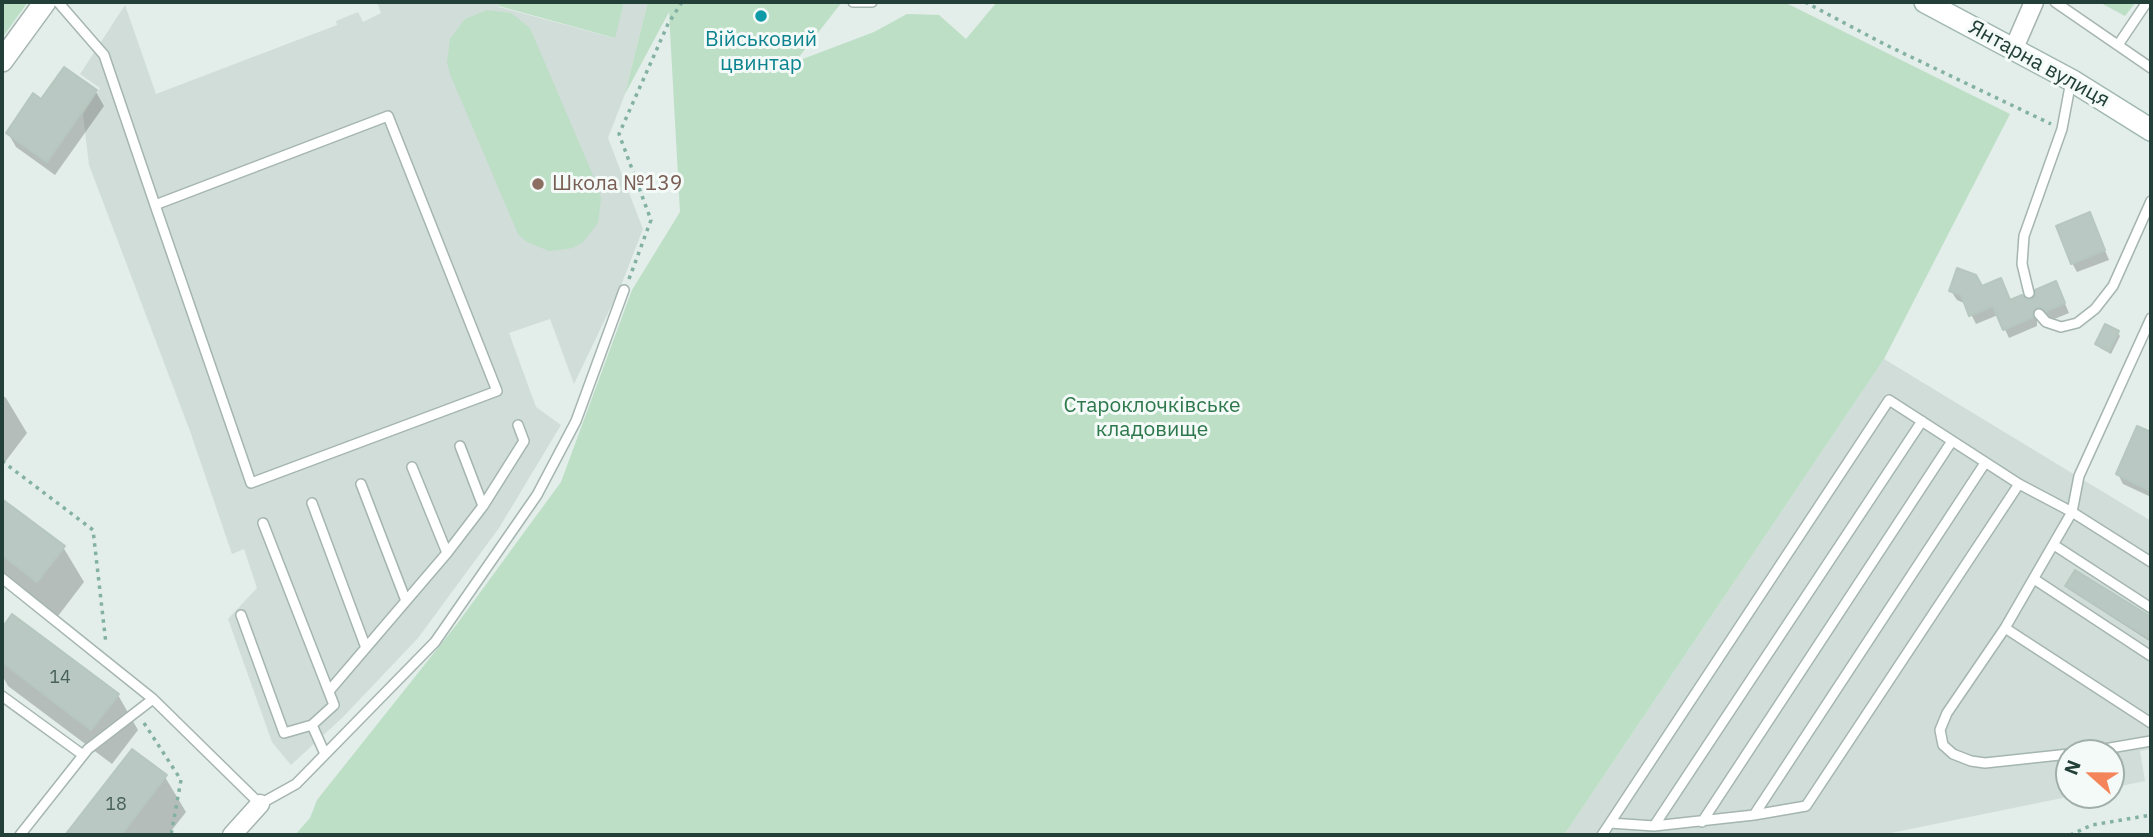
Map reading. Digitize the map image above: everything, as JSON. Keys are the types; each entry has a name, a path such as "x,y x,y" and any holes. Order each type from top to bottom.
{"main road":[{"path":"2,61 45,2"},
{"name":"Янтарна вулиця","path":"1925,2 2071,80 2151,130"}],"street":[{"path":"2014,48 2034,2"},
{"path":"232,835 260,804"}],"lane":[{"path":"58,2 103,55 251,483 498,391 388,116 155,205"},
{"path":"853,2 872,2"},
{"path":"2055,2 2151,68"},
{"path":"2118,45 2147,2"},
{"path":"2029,293 2022,264 2024,236 2062,129 2071,80"},
{"path":"2039,314 2046,322 2061,327 2077,323 2095,309 2113,286 2151,201"},
{"path":"2,579 153,699 260,804 296,784 435,642 537,495 576,421 625,290"},
{"path":"2055,756 1985,763 1971,761 1953,754 1943,745 1940,730 1947,713 2005,628 2072,512 2079,476 2151,318"},
{"path":"1602,835 1889,400 1985,463 2072,512 2151,562"},
{"path":"1654,826 1922,421"},
{"path":"329,691 447,553 483,506 524,441 518,425"},
{"path":"1702,822 1952,441"},
{"path":"460,446 483,506"},
{"path":"1754,815 1985,463"},
{"path":"412,467 447,553"},
{"path":"361,484 406,601"},
{"path":"1610,823 1654,826 1702,822 1806,806 2019,484"},
{"path":"312,503 366,648"},
{"path":"241,615 284,733 312,725 334,705 263,523"},
{"path":"2054,545 2151,608"},
{"path":"2034,579 2151,656"},
{"path":"2005,628 2151,723"},
{"path":"2,696 83,755"},
{"path":"20,835 88,749 153,699"},
{"path":"312,725 325,754"},
{"path":"2125,745 2151,741"}],"path":[{"path":"625,290 651,220 619,134 668,24 682,2"},
{"path":"1805,2 1884,44 2062,129"},
{"path":"2,461 93,530 107,650 96,642"},
{"path":"137,712 181,780 171,835"},
{"path":"2070,835 2092,825 2151,815"}],"shaded area":[{"path":"377,2 500,2 499,7 614,38 624,2 648,2 625,94 608,138 643,229 620,288 574,384 550,319 509,333 536,407 561,425 499,528 418,638 343,717 291,765 272,742 228,619 257,588 244,549 232,554 190,431 89,165 83,114 100,88 80,74 125,5 156,94 337,25 336,21 358,12 363,22 381,13"},
{"path":"1884,359 2151,521 2151,749 2140,751 2145,781 2125,785 2125,739 2055,739 2055,799 1881,835 1564,835"}],"green space":[{"path":"2,2 28,2 2,38"},
{"path":"500,2 624,2 615,38 499,6"},
{"name":"Староклочківське кладовище","path":"648,2 842,2 795,62 874,32 907,14 939,15 966,39 997,2 1784,2 2010,114 1884,359 1564,835 295,835 310,818 317,800 457,624 561,482 632,290 680,212 669,12 625,94"},
{"path":"2099,2 2136,2 2125,16"},
{"path":"487,10 511,13 530,28 598,187 601,199 598,223 583,242 573,248 549,251 527,242 518,234 450,74 447,63 450,39 465,19"}],"building":[{"path":"64,67 97,90 47,162 6,133 33,93 41,99"},
{"path":"2090,212 2105,250 2071,264 2056,226"},
{"path":"1957,268 1976,275 1982,286 2001,278 2010,300 2022,295 2031,300 2035,296 2035,290 2056,281 2065,303 2046,311 2037,307 2033,311 2033,317 2003,330 1993,306 1969,316 1961,295 1949,291"},
{"path":"2105,324 2119,331 2109,351 2095,344"},
{"path":"2137,426 2151,432 2151,491 2116,474"},
{"path":"2,499 65,546 37,582 2,555"},
{"path":"2075,570 2151,617 2151,640 2065,586"},
{"path":"12,614 119,694 91,730 2,662 2,628"},
{"path":"132,749 167,775 121,835 65,835"}],"place":[{"name":"Військовий цвинтар","path":"761,16"},
{"name":"Школа №139","path":"538,184"}]}
